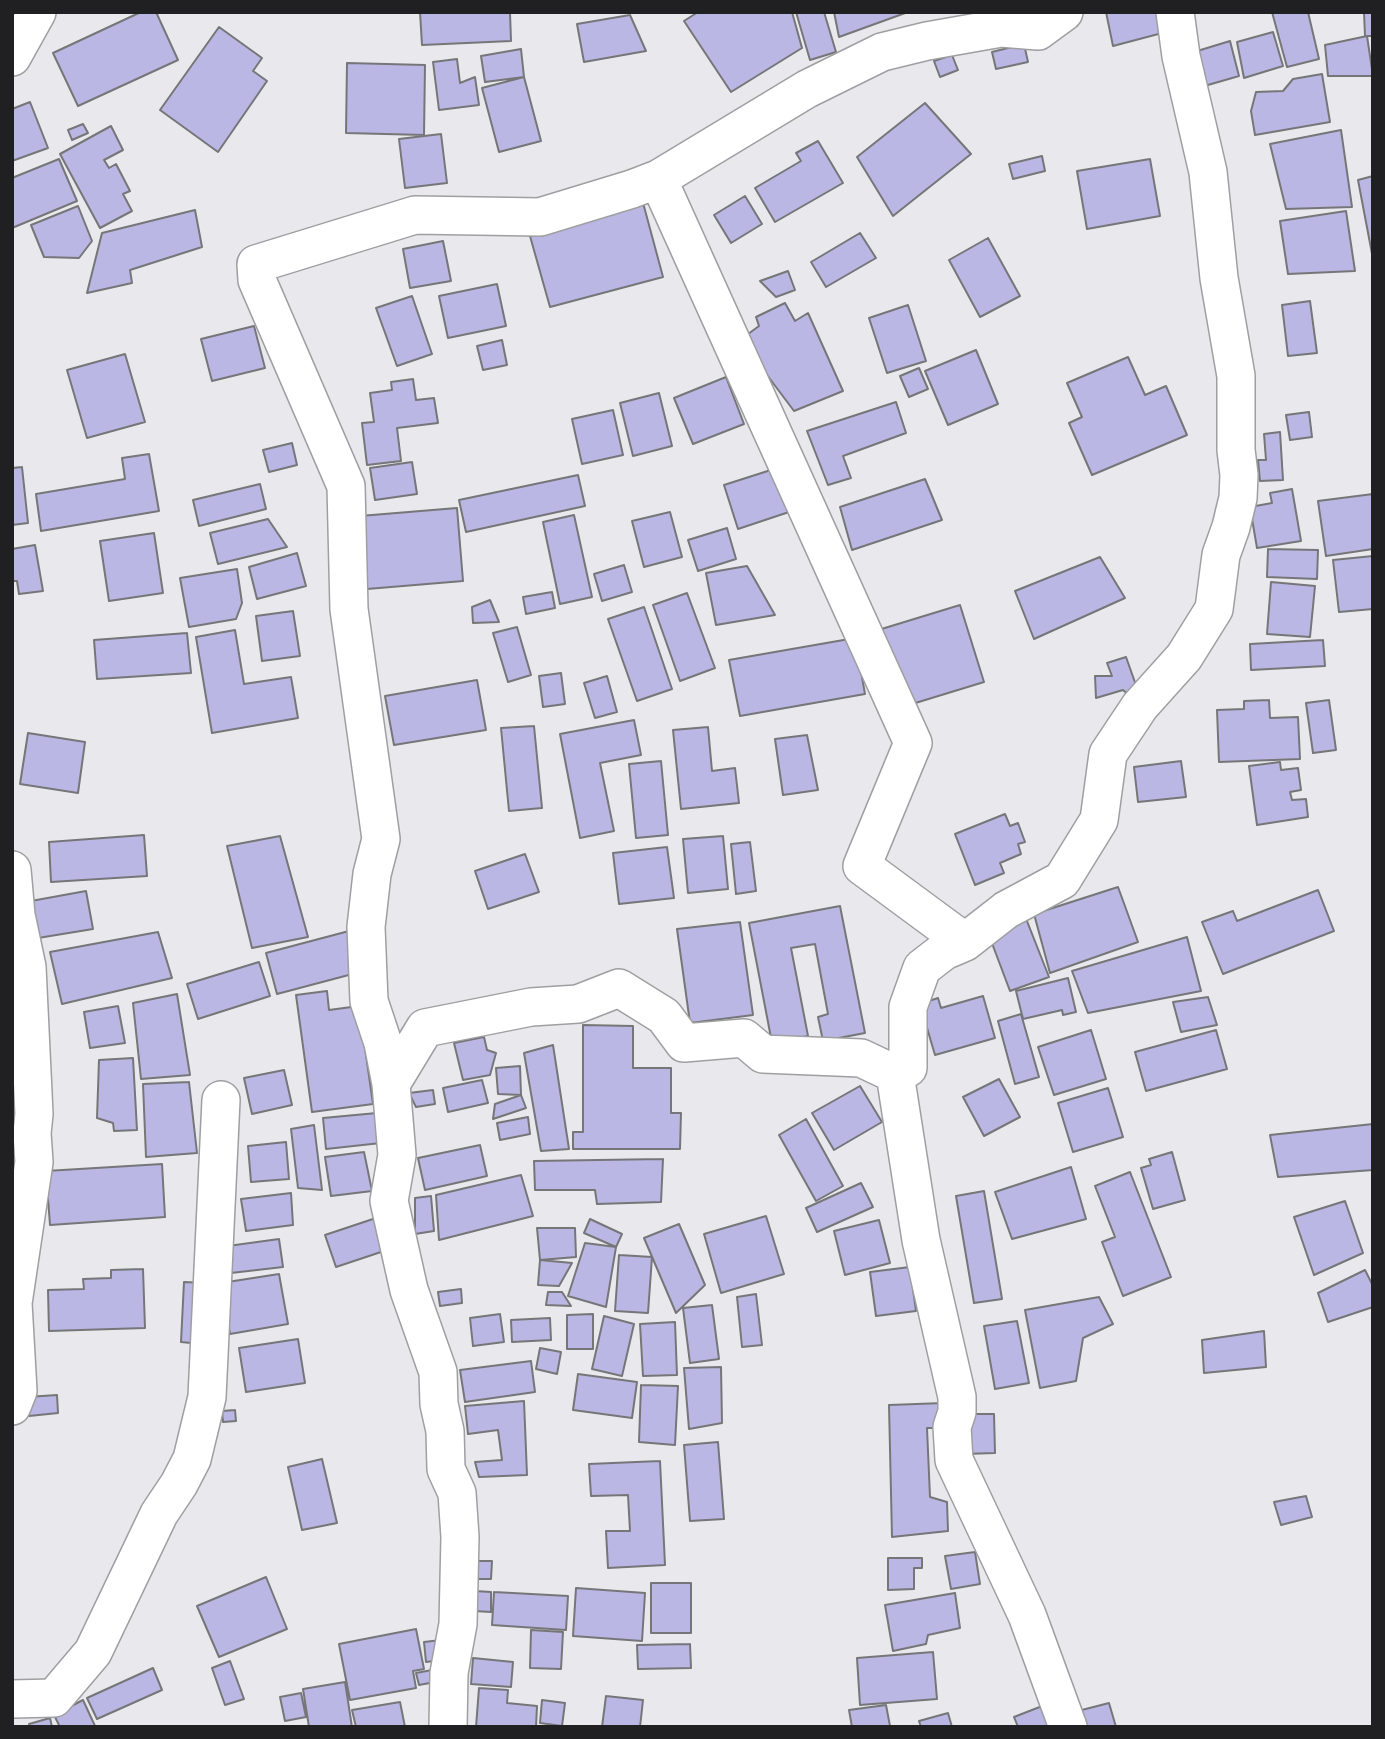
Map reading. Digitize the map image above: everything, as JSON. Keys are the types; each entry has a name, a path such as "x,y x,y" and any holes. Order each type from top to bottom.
{"street":[{"path":"12,57 37,12"},
{"path":"448,1727 449,1673 458,1624 460,1537 457,1493 446,1469 438,1372 409,1290 388,1201 397,1155 391,1084 383,1043 369,1001 366,927 372,874 381,839 349,609 346,486 257,280 256,264 415,215 540,216 658,179 807,89 882,52 1001,27 1038,31 1064,12"},
{"path":"391,1084 425,1028 531,1007 578,1004 619,988 664,1016 684,1043 744,1038 764,1054 861,1058 895,1074 908,1068 908,1007 922,968 944,951 965,942 1006,910 1062,880 1100,820 1108,754 1140,706 1184,657 1214,609 1221,555 1238,498 1236,376 1219,278 1208,172 1181,57 1175,12"},
{"path":"658,179 913,743 862,866 965,942"},
{"path":"12,870 16,915 27,967 34,1162 13,1304 18,1391 12,1406"},
{"path":"895,1074 921,1240 957,1397 957,1412 952,1427 954,1460 1027,1615 1068,1727"},
{"path":"12,1699 54,1698 93,1652 159,1514 192,1459 207,1397 221,1100"}],"building":[{"path":"141,12 156,12 178,60 78,106 53,53"},
{"path":"420,12 510,12 511,41 422,45"},
{"path":"698,12 792,12 802,48 731,92 684,21"},
{"path":"796,12 824,12 836,52 810,60"},
{"path":"834,12 908,12 839,37"},
{"path":"1106,12 1161,12 1166,32 1113,46"},
{"path":"1272,12 1308,12 1319,59 1287,67"},
{"path":"1364,12 1373,12 1373,36 1365,36"},
{"path":"630,15 646,51 584,62 577,24"},
{"path":"219,27 262,58 253,71 267,81 218,152 160,110"},
{"path":"1273,32 1283,66 1244,78 1237,42"},
{"path":"1367,36 1373,76 1328,76 1325,45"},
{"path":"1230,41 1239,76 1201,87 1194,52"},
{"path":"1024,44 1028,62 996,69 992,52"},
{"path":"521,49 524,77 485,82 481,56"},
{"path":"952,55 958,70 940,77 934,61"},
{"path":"457,59 460,83 475,77 479,105 439,110 433,62"},
{"path":"347,63 425,65 424,135 346,133"},
{"path":"1322,74 1330,122 1255,135 1251,111 1256,92 1283,91 1293,79"},
{"path":"524,77 541,141 499,152 482,88"},
{"path":"30,102 48,148 12,161 12,109"},
{"path":"925,103 971,154 893,216 857,157"},
{"path":"83,124 88,133 72,140 68,130"},
{"path":"111,126 123,150 104,160 109,168 116,164 130,191 123,194 132,211 100,228 60,154"},
{"path":"1341,130 1352,207 1286,209 1270,144"},
{"path":"441,134 447,183 405,188 399,139"},
{"path":"818,141 843,183 775,222 755,188 801,161 796,153"},
{"path":"1042,156 1045,171 1013,179 1009,164"},
{"path":"59,159 77,201 12,228 12,178"},
{"path":"1150,159 1160,216 1087,229 1077,171"},
{"path":"1373,176 1373,259 1358,180"},
{"path":"745,196 762,224 731,243 714,215"},
{"path":"642,199 663,277 550,307 528,229"},
{"path":"78,206 92,241 79,258 44,257 31,225"},
{"path":"195,210 202,247 130,270 132,283 87,293 102,233"},
{"path":"1346,211 1355,271 1288,274 1280,221"},
{"path":"860,233 876,258 826,287 811,262"},
{"path":"988,238 1020,296 980,317 949,260"},
{"path":"443,241 451,281 410,288 403,249"},
{"path":"788,271 795,290 776,297 760,281"},
{"path":"497,284 506,326 448,338 439,296"},
{"path":"412,296 432,354 397,366 376,308"},
{"path":"1310,301 1317,353 1288,356 1282,305"},
{"path":"785,303 795,321 808,313 843,391 794,411 755,359 744,337 759,326 756,317"},
{"path":"908,305 926,361 887,373 869,318"},
{"path":"254,326 265,368 212,381 201,339"},
{"path":"502,340 507,365 483,370 477,346"},
{"path":"976,350 998,404 948,425 925,371"},
{"path":"125,354 145,422 87,438 67,370"},
{"path":"1128,357 1145,395 1166,386 1187,435 1092,475 1069,423 1082,417 1067,383"},
{"path":"919,368 928,389 909,397 900,376"},
{"path":"726,377 744,424 693,444 674,398"},
{"path":"413,379 416,400 434,398 438,423 397,428 401,461 367,465 362,423 374,422 370,393 392,390 391,382"},
{"path":"659,393 672,446 633,456 620,403"},
{"path":"896,402 906,433 843,456 851,478 828,485 807,431"},
{"path":"613,410 623,455 582,464 572,419"},
{"path":"1309,412 1312,437 1290,440 1286,415"},
{"path":"1280,432 1283,480 1260,481 1258,460 1266,460 1264,434"},
{"path":"292,443 297,465 269,472 263,450"},
{"path":"149,454 159,511 41,531 36,494 125,479 122,458"},
{"path":"412,462 417,494 375,500 370,468"},
{"path":"22,467 28,523 12,525 12,468"},
{"path":"774,469 789,512 738,529 724,485"},
{"path":"578,475 585,506 466,532 459,500"},
{"path":"925,479 942,520 852,550 840,507"},
{"path":"260,484 266,509 199,526 193,500"},
{"path":"1292,489 1301,541 1257,548 1250,507 1272,503 1270,493"},
{"path":"1373,494 1373,549 1326,556 1318,501"},
{"path":"457,508 463,581 367,589 360,516"},
{"path":"670,512 682,557 644,567 632,521"},
{"path":"574,515 592,597 560,604 543,522"},
{"path":"268,519 287,547 218,564 210,533"},
{"path":"727,528 736,559 698,571 688,540"},
{"path":"154,533 163,593 109,601 100,541"},
{"path":"35,545 43,591 19,594 17,581 12,581 12,549"},
{"path":"1268,549 1318,550 1317,579 1267,577"},
{"path":"297,553 306,586 257,599 249,567"},
{"path":"1373,556 1373,609 1339,612 1333,560"},
{"path":"1100,557 1125,598 1034,639 1015,591"},
{"path":"624,565 632,592 602,601 594,574"},
{"path":"747,566 775,615 716,625 706,573"},
{"path":"237,569 242,603 236,619 189,627 180,578"},
{"path":"1271,582 1315,586 1310,637 1267,634"},
{"path":"552,592 555,608 526,614 523,597"},
{"path":"687,593 715,668 680,681 653,605"},
{"path":"490,600 499,622 473,623 472,607"},
{"path":"960,605 984,682 899,708 875,631"},
{"path":"644,607 672,689 637,701 608,619"},
{"path":"293,611 300,656 262,661 256,616"},
{"path":"517,627 531,675 508,682 493,633"},
{"path":"235,630 244,684 291,677 298,718 212,733 196,637"},
{"path":"187,633 191,673 97,679 94,640"},
{"path":"855,638 865,694 740,716 729,660"},
{"path":"1323,640 1325,666 1251,670 1250,644"},
{"path":"1126,657 1137,688 1130,696 1123,690 1096,698 1095,676 1112,676 1107,663"},
{"path":"561,673 565,704 543,707 539,676"},
{"path":"607,676 617,712 595,718 584,683"},
{"path":"477,680 486,730 394,745 385,696"},
{"path":"1269,700 1270,718 1298,717 1300,759 1219,762 1217,710 1244,709 1244,701"},
{"path":"1329,700 1336,750 1313,753 1306,703"},
{"path":"634,720 641,755 600,763 614,831 580,838 560,734"},
{"path":"534,726 542,808 509,811 501,728"},
{"path":"708,727 712,771 735,768 739,803 681,809 673,730"},
{"path":"28,733 85,742 78,793 20,784"},
{"path":"807,735 818,790 783,795 775,739"},
{"path":"661,761 668,835 636,838 629,764"},
{"path":"1181,761 1186,797 1138,802 1134,767"},
{"path":"1280,762 1281,770 1298,768 1301,790 1290,792 1292,800 1306,799 1308,817 1257,825 1249,766"},
{"path":"1005,814 1010,826 1018,823 1025,842 1018,844 1021,854 1000,863 1004,873 975,885 955,834"},
{"path":"144,835 147,876 51,882 49,842"},
{"path":"280,836 308,937 252,948 227,846"},
{"path":"723,836 728,889 688,893 683,839"},
{"path":"750,842 756,891 736,894 731,844"},
{"path":"667,847 674,898 619,904 613,853"},
{"path":"525,854 539,892 488,909 475,871"},
{"path":"1118,887 1138,942 1050,973 1034,914"},
{"path":"1318,890 1334,931 1223,974 1202,922 1233,911 1237,921"},
{"path":"86,891 93,929 38,938 31,901"},
{"path":"840,906 865,1033 823,1041 818,1017 828,1014 815,944 791,948 808,1036 772,1043 749,923"},
{"path":"1025,916 1049,977 1010,991 987,930"},
{"path":"740,922 753,1015 690,1023 677,929"},
{"path":"349,931 360,972 277,994 266,953"},
{"path":"158,932 172,978 62,1004 50,952"},
{"path":"1187,937 1201,991 1088,1013 1072,971"},
{"path":"259,962 270,996 198,1019 187,984"},
{"path":"1068,978 1076,1012 1063,1015 1062,1010 1023,1019 1016,991"},
{"path":"327,991 329,1010 359,1006 373,1104 312,1112 296,995"},
{"path":"177,994 190,1075 141,1079 133,1003"},
{"path":"983,996 995,1038 935,1055 920,1004 938,998 941,1008"},
{"path":"1208,997 1217,1025 1181,1032 1173,1002"},
{"path":"118,1006 125,1043 90,1048 84,1012"},
{"path":"1021,1014 1039,1077 1015,1084 998,1021"},
{"path":"583,1025 633,1026 633,1068 671,1068 671,1113 681,1113 680,1149 573,1149 573,1132 583,1132"},
{"path":"1091,1030 1106,1079 1054,1095 1038,1047"},
{"path":"1216,1030 1227,1069 1146,1091 1135,1052"},
{"path":"484,1037 487,1050 496,1053 490,1075 463,1080 454,1043"},
{"path":"553,1045 569,1149 541,1151 524,1053"},
{"path":"133,1058 137,1130 114,1131 113,1123 97,1118 99,1060"},
{"path":"520,1066 521,1095 498,1094 496,1068"},
{"path":"284,1070 292,1105 252,1114 244,1078"},
{"path":"999,1079 1020,1117 984,1136 963,1097"},
{"path":"482,1080 488,1103 448,1112 443,1088"},
{"path":"189,1082 197,1153 146,1157 143,1084"},
{"path":"860,1086 882,1122 834,1150 812,1113"},
{"path":"1108,1088 1123,1137 1073,1152 1058,1103"},
{"path":"433,1090 435,1104 416,1107 409,1093"},
{"path":"521,1095 526,1108 493,1119 495,1104"},
{"path":"377,1113 381,1143 326,1149 323,1118"},
{"path":"528,1117 530,1134 500,1140 497,1123"},
{"path":"806,1119 843,1186 816,1201 779,1135"},
{"path":"1373,1124 1373,1170 1278,1177 1270,1135"},
{"path":"314,1125 322,1190 298,1188 291,1129"},
{"path":"286,1142 289,1179 251,1182 248,1146"},
{"path":"480,1145 487,1176 425,1190 418,1158"},
{"path":"364,1152 372,1191 331,1196 325,1157"},
{"path":"1172,1152 1185,1200 1153,1209 1141,1168 1151,1165 1149,1159"},
{"path":"663,1159 661,1202 597,1204 595,1190 535,1190 534,1161"},
{"path":"162,1164 165,1217 50,1225 46,1171"},
{"path":"1071,1167 1086,1219 1012,1239 995,1192"},
{"path":"1130,1172 1171,1277 1123,1296 1102,1242 1115,1237 1095,1186"},
{"path":"521,1175 533,1216 439,1240 436,1195"},
{"path":"861,1183 873,1207 817,1232 806,1208"},
{"path":"984,1191 1002,1299 974,1303 956,1196"},
{"path":"291,1193 293,1225 246,1231 241,1199"},
{"path":"431,1196 434,1231 415,1234 415,1198"},
{"path":"1345,1201 1363,1253 1314,1275 1294,1217"},
{"path":"766,1216 784,1274 721,1293 704,1234"},
{"path":"376,1218 387,1250 336,1267 325,1235"},
{"path":"590,1219 622,1234 616,1247 584,1233"},
{"path":"879,1220 890,1263 845,1275 834,1231"},
{"path":"679,1224 705,1285 676,1313 644,1238"},
{"path":"537,1228 575,1228 576,1257 540,1260"},
{"path":"279,1239 283,1267 231,1273 228,1246"},
{"path":"585,1243 616,1247 606,1307 568,1296"},
{"path":"619,1255 652,1257 648,1313 615,1311"},
{"path":"540,1260 572,1263 559,1286 538,1285"},
{"path":"910,1267 916,1311 876,1316 870,1272"},
{"path":"143,1269 145,1328 49,1331 48,1290 84,1289 83,1279 111,1278 111,1270"},
{"path":"1365,1270 1373,1286 1373,1307 1328,1322 1318,1293"},
{"path":"279,1274 288,1324 230,1334 221,1283"},
{"path":"184,1282 205,1283 201,1344 181,1342"},
{"path":"461,1289 462,1303 440,1306 438,1292"},
{"path":"548,1292 562,1292 571,1306 546,1305"},
{"path":"756,1294 762,1345 742,1347 737,1297"},
{"path":"1099,1297 1113,1324 1083,1338 1076,1381 1040,1388 1025,1310"},
{"path":"712,1305 719,1359 690,1363 683,1308"},
{"path":"500,1314 504,1342 473,1346 470,1318"},
{"path":"593,1314 593,1349 567,1349 567,1315"},
{"path":"604,1316 634,1324 622,1376 592,1369"},
{"path":"550,1318 551,1340 512,1342 511,1320"},
{"path":"1017,1321 1029,1383 995,1389 984,1326"},
{"path":"675,1322 677,1375 643,1376 640,1324"},
{"path":"1264,1331 1266,1367 1204,1373 1202,1340"},
{"path":"298,1339 305,1383 246,1392 239,1348"},
{"path":"540,1348 561,1352 557,1374 536,1369"},
{"path":"531,1361 535,1392 465,1402 460,1370"},
{"path":"721,1367 722,1423 689,1429 684,1368"},
{"path":"578,1374 637,1382 632,1418 573,1410"},
{"path":"641,1385 678,1386 675,1445 639,1442"},
{"path":"57,1395 58,1413 29,1416 27,1397"},
{"path":"524,1401 527,1475 479,1477 475,1462 502,1460 498,1430 468,1434 465,1406"},
{"path":"944,1403 945,1428 927,1428 930,1497 947,1502 948,1531 892,1537 889,1405"},
{"path":"235,1410 236,1421 223,1422 222,1411"},
{"path":"963,1414 994,1414 995,1453 964,1454"},
{"path":"718,1442 724,1519 690,1521 684,1445"},
{"path":"322,1459 337,1523 302,1530 288,1467"},
{"path":"660,1461 665,1565 608,1568 606,1531 630,1531 628,1495 591,1496 589,1464"},
{"path":"1306,1496 1312,1517 1281,1525 1274,1502"},
{"path":"975,1552 980,1584 951,1589 945,1556"},
{"path":"888,1558 922,1558 922,1568 914,1568 914,1589 888,1590"},
{"path":"476,1561 492,1561 491,1579 476,1579"},
{"path":"266,1577 287,1629 219,1657 197,1606"},
{"path":"651,1583 691,1583 691,1633 651,1633"},
{"path":"576,1588 645,1593 642,1641 573,1636"},
{"path":"475,1591 491,1592 491,1612 474,1611"},
{"path":"494,1592 568,1596 566,1630 492,1625"},
{"path":"955,1593 960,1628 928,1635 926,1644 893,1651 885,1605"},
{"path":"416,1629 424,1669 413,1671 416,1688 350,1700 339,1644"},
{"path":"531,1630 563,1632 561,1669 530,1668"},
{"path":"441,1640 443,1660 426,1662 424,1642"},
{"path":"690,1644 691,1668 638,1669 637,1645"},
{"path":"933,1652 937,1699 860,1705 857,1658"},
{"path":"473,1658 513,1662 511,1687 471,1684"},
{"path":"230,1661 244,1699 225,1705 212,1668"},
{"path":"153,1668 162,1690 97,1719 87,1698"},
{"path":"432,1670 435,1682 419,1685 416,1673"},
{"path":"345,1682 352,1727 309,1727 303,1689"},
{"path":"479,1688 508,1690 507,1703 537,1706 536,1727 476,1727"},
{"path":"301,1693 306,1717 285,1721 280,1697"},
{"path":"606,1696 643,1700 640,1727 602,1727"},
{"path":"83,1700 95,1726 60,1727 54,1715"},
{"path":"542,1700 565,1703 562,1726 540,1723"},
{"path":"400,1702 405,1727 356,1727 352,1710"},
{"path":"1050,1703 1057,1727 1018,1727 1014,1717"},
{"path":"1109,1703 1116,1727 1079,1727 1074,1712"},
{"path":"886,1705 890,1726 852,1727 849,1710"},
{"path":"948,1713 952,1727 921,1727 919,1721"},
{"path":"50,1718 52,1727 30,1727 29,1724"}]}
